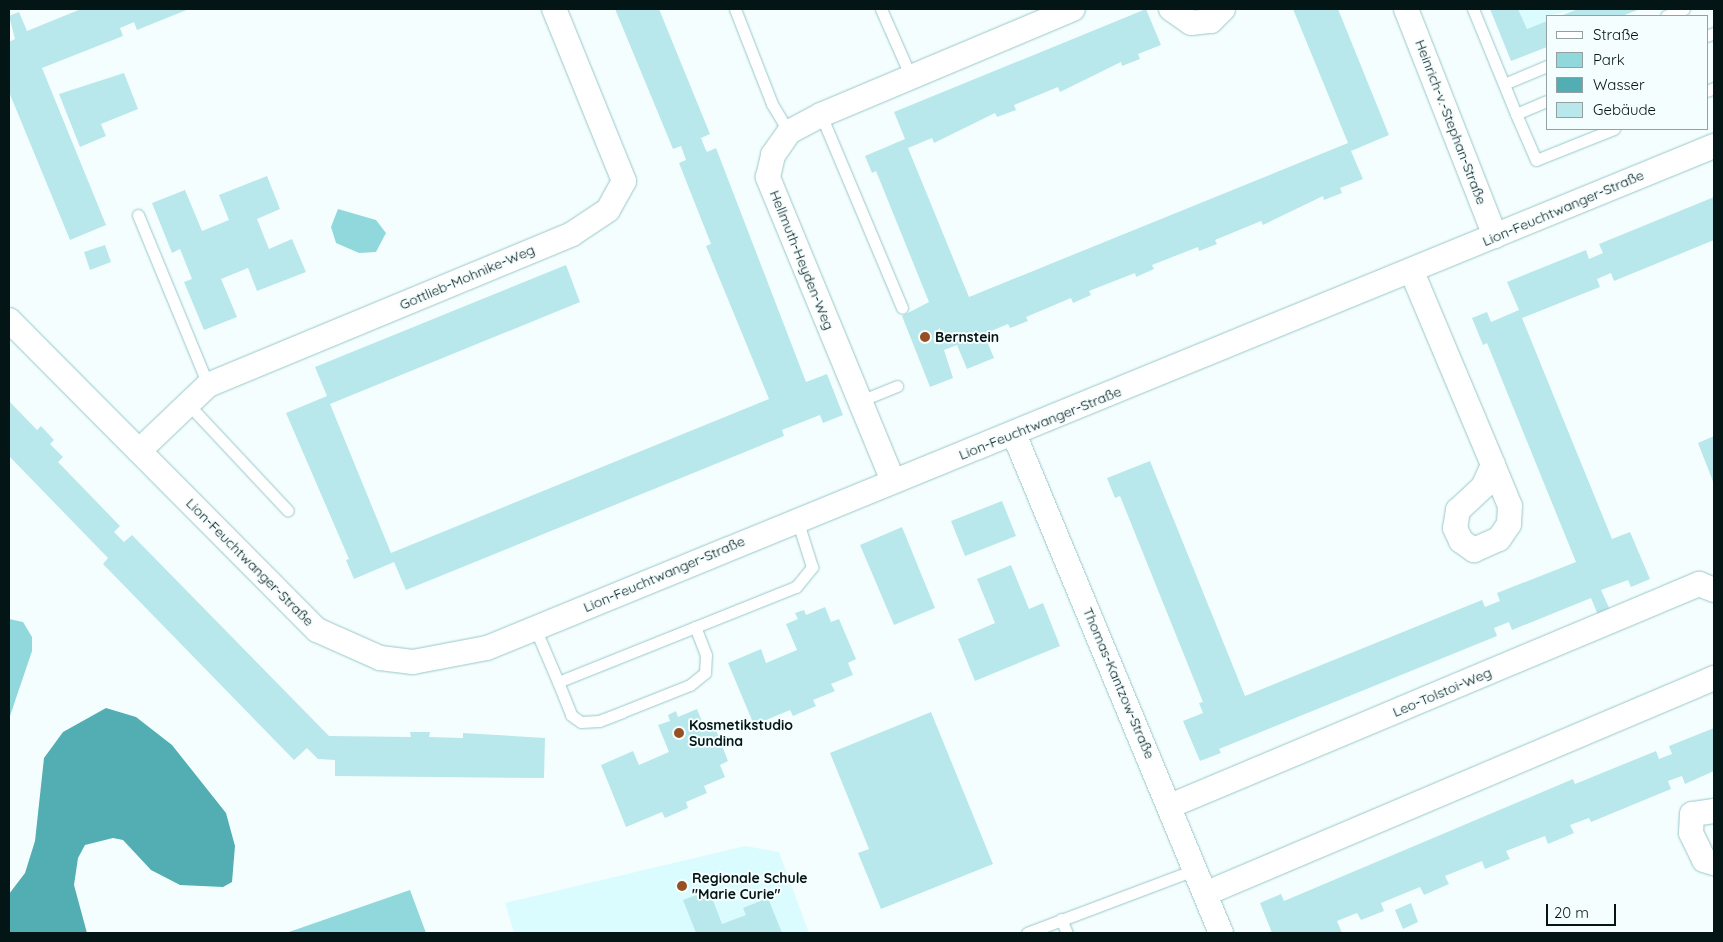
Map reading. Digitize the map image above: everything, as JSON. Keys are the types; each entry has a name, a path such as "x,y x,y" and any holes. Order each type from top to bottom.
{"street":[{"name":"Gottlieb-Mohnike-Weg","path":"139,451 208,385 572,234 608,210 624,181 554,9"},
{"name":"Hellmuth-Heyden-Weg","path":"893,482 768,177 773,155 789,132 821,115 1073,9"},
{"path":"1171,9 1192,23 1211,21 1223,9"},
{"name":"Heinrich-v.-Stephan-Straße","path":"1406,9 1495,236"},
{"name":"Lion-Feuchtwanger-Straße","path":"9,320 317,630 345,645 380,658 413,662 454,658 535,628 797,519 1014,434 1412,272 1714,146"},
{"path":"1412,272 1493,465"},
{"name":"Thomas-Kantzow-Straße","path":"1014,434 1207,893 1221,933"},
{"name":"Leo-Tolstoi-Weg","path":"1170,806 1699,584 1714,590"},
{"path":"1207,893 1714,678"},
{"path":"1714,811 1692,814 1691,833 1704,860 1714,863"}],"lane":[{"path":"735,9 772,104 789,132"},
{"path":"881,9 911,77"},
{"path":"1473,9 1536,160 1611,130"},
{"path":"1669,15 1684,9"},
{"path":"1504,84 1546,66"},
{"path":"1516,114 1546,101"},
{"path":"821,115 902,308"},
{"path":"138,215 208,385"},
{"path":"860,401 897,386"},
{"path":"188,404 288,511"},
{"path":"558,682 805,580 812,567 810,550 797,519"},
{"path":"535,628 572,715 581,722 614,715 690,685 705,673 706,654 695,627"},
{"path":"1027,933 1115,897 1152,889 1196,869"},
{"path":"1061,919 1067,933"}],"shaded area":[{"path":"1518,9 1578,9 1546,15 1546,21 1527,29"},
{"name":"Regionale Schule \"Marie Curie\"","path":"745,846 779,852 809,933 514,933 505,903"}],"green space":[{"path":"338,209 376,220 386,233 376,252 359,253 336,243 331,227"},
{"path":"9,619 23,622 32,637 32,651 9,719"},
{"path":"410,890 426,933 286,933"}],"water":[{"path":"106,708 136,717 172,745 226,813 235,846 232,882 223,887 180,885 151,870 123,840 113,838 85,845 78,858 74,885 87,933 9,933 9,894 25,873 35,841 44,758 63,732"}],"building":[{"path":"81,9 189,9 137,30 134,22 120,28 123,36 42,68 106,225 70,240 9,92 9,42 15,39 9,16 19,12 27,31"},
{"path":"615,9 659,9 710,134 701,138 707,152 716,148 806,382 827,374 843,415 823,423 820,415 782,430 784,436 406,590 394,562 354,579 346,560 349,559 286,413 327,396 315,367 566,265 580,302 330,404 391,553 769,399 706,246 711,244 679,163 686,160 681,146 673,149"},
{"path":"1146,9 1161,45 1138,54 1140,59 1122,66 1121,62 1060,92 1058,87 1014,105 1016,110 997,117 995,113 934,143 932,138 908,148 969,297 1348,143 1293,9 1338,9 1389,135 1351,151 1363,179 1340,188 1342,193 1324,200 1323,196 1263,225 1261,221 1215,240 1217,244 1199,251 1198,247 1152,265 1154,269 1136,277 1135,273 1089,291 1091,295 1073,303 1071,298 1026,317 1028,321 1010,328 1008,324 984,334 994,358 967,369 957,345 944,350 953,378 930,387 902,316 929,302 876,171 872,173 865,156 905,139 894,112"},
{"path":"1490,9 1518,9 1527,29 1546,21 1546,47 1511,61"},
{"path":"1578,9 1640,9 1625,15 1563,15"},
{"path":"124,73 138,109 101,124 106,136 80,147 59,94"},
{"path":"267,176 280,209 257,219 269,249 292,239 306,272 257,291 248,268 221,279 237,317 204,330 184,282 192,279 180,249 172,253 152,203 185,190 202,231 229,220 219,195"},
{"path":"1714,197 1714,240 1614,281 1611,273 1597,279 1600,287 1522,318 1612,539 1630,532 1650,579 1631,587 1628,580 1601,590 1610,610 1598,615 1591,598 1512,630 1509,622 1494,628 1497,636 1219,749 1221,753 1200,761 1183,721 1203,713 1199,703 1203,702 1120,496 1115,498 1107,478 1150,461 1245,696 1482,600 1485,607 1500,601 1497,593 1576,562 1487,343 1483,345 1472,318 1487,312 1491,322 1519,310 1507,282 1586,250 1589,259 1603,253 1599,244"},
{"path":"105,245 111,262 90,270 84,252"},
{"path":"9,401 37,430 41,426 54,440 50,444 63,457 58,462 120,526 114,532 124,542 132,535 329,736 411,737 410,732 430,732 429,737 463,738 463,733 545,738 544,778 335,776 335,760 318,759 307,748 294,760 103,564 108,558 9,456"},
{"path":"1714,436 1714,484 1698,443"},
{"path":"1002,501 1016,536 965,556 951,521"},
{"path":"902,527 935,608 894,625 860,545"},
{"path":"1011,565 1029,609 1043,603 1060,646 975,681 958,639 995,623 977,579"},
{"path":"825,607 831,622 839,619 856,659 848,663 853,675 831,684 835,691 813,700 816,706 793,716 790,710 754,725 728,663 761,649 766,663 797,650 786,624 798,619 795,613 804,610 806,615"},
{"path":"697,709 703,724 712,720 728,761 720,765 725,777 704,786 707,793 686,802 688,808 665,818 662,812 626,827 601,765 633,751 639,765 669,752 658,725 670,721 668,715 676,711 678,717"},
{"path":"931,712 993,864 881,909 858,853 869,849 830,753"},
{"path":"1714,728 1714,771 1685,784 1682,776 1668,781 1671,789 1591,822 1589,818 1570,825 1574,833 1548,844 1545,836 1506,851 1510,859 1485,869 1482,861 1445,876 1449,884 1424,895 1420,887 1381,903 1384,911 1361,920 1357,913 1337,921 1342,933 1272,933 1260,903 1281,894 1284,901 1573,779 1575,784 1656,751 1659,759 1672,754 1669,746"},
{"path":"709,890 722,924 746,915 743,908 768,898 782,933 696,933 683,900"},
{"path":"1411,903 1418,922 1403,929 1395,910"}],"place":[{"name":"Bernstein","path":"925,337"},
{"name":"Kosmetikstudio Sundina","path":"679,733"},
{"name":"Regionale Schule \"Marie Curie\"","path":"682,886"}]}
